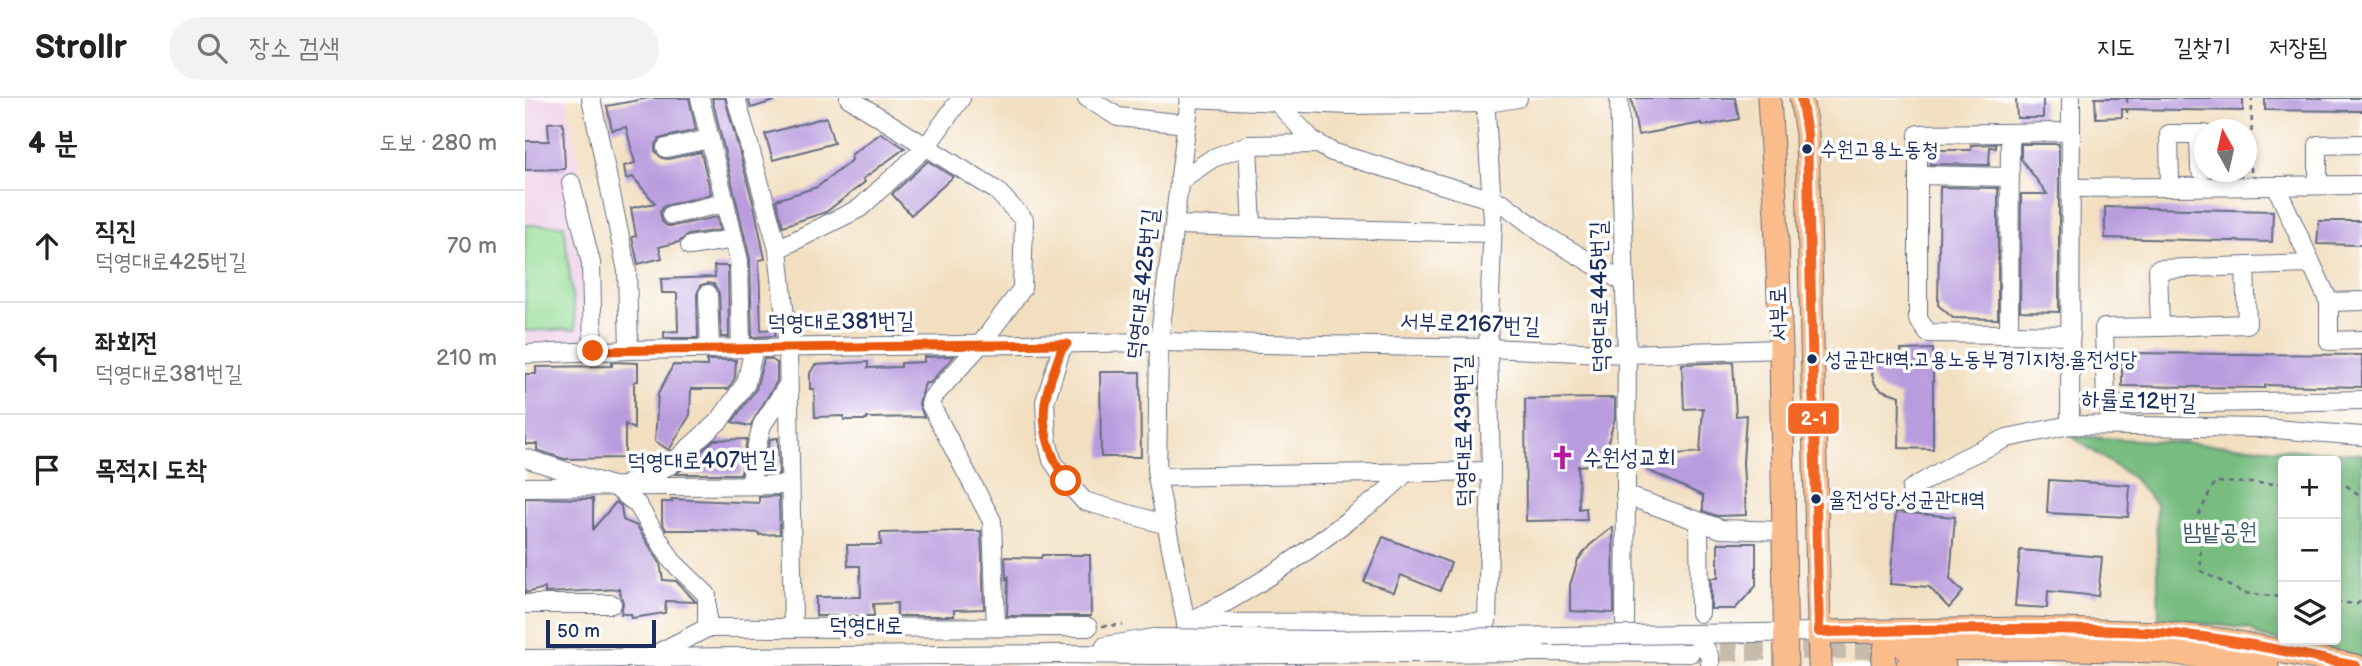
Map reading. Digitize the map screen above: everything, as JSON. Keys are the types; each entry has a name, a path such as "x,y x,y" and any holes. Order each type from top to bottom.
{"main road":[{"name":"서부로","path":"1769,98 1781,349 1786,666"},
{"name":"서부로","path":"1801,98 1807,134 1820,666"},
{"path":"1907,649 2027,629 2163,633 2228,641 2356,666"},
{"path":"1819,632 1907,649 1944,666"},
{"path":"1885,666 1883,662 1886,645 1907,649 2027,648 2162,652 2267,666"}],"street":[{"path":"591,98 627,271 629,350"},
{"path":"615,487 646,477 670,465 720,420 746,383 748,348 739,261 700,98"},
{"name":"덕영대로407번길","path":"736,98 778,249 787,348 793,626"},
{"path":"849,98 997,191 1024,220 1021,289 980,345 932,398 930,404 992,521 996,626"},
{"path":"778,249 860,208 926,146 961,98"},
{"path":"1087,98 1118,117 1187,124"},
{"path":"1190,98 1349,102 1518,98"},
{"name":"덕영대로425번길","path":"1188,666 1186,623 1157,477 1159,342 1190,98"},
{"name":"덕영대로445번길","path":"1619,98 1627,354 1625,622"},
{"name":"하률로12번길","path":"2071,98 2070,425 2263,428 2362,436"},
{"path":"1275,100 1319,144 1332,152 1492,198 1510,207 1524,221 1546,236 1625,283"},
{"name":"덕영대로439번길","path":"1186,623 1487,622 1491,471 1488,348 1492,198 1486,100"},
{"path":"2071,132 1918,134 1918,319 1928,333 2071,335"},
{"path":"2009,334 2010,134"},
{"path":"2170,187 2169,134 2194,134"},
{"path":"666,148 710,139"},
{"path":"1179,181 1213,158 1248,145 1319,144"},
{"path":"2318,185 2318,145 2362,144"},
{"path":"1248,145 1252,227"},
{"path":"1918,175 2010,177"},
{"path":"571,183 591,263 593,351"},
{"path":"2071,188 2362,185"},
{"path":"2276,186 2329,302 2329,341 2362,340"},
{"path":"671,215 725,203"},
{"path":"1174,225 1492,233"},
{"path":"690,246 734,239"},
{"path":"2160,327 2158,269 2311,264"},
{"path":"2245,265 2247,324 2104,328 2106,405 2362,400"},
{"path":"708,294 710,349"},
{"path":"2329,302 2362,301"},
{"name":"덕영대로381번길","path":"525,354 1159,342"},
{"name":"서부로2167번길","path":"1159,342 1488,348 1627,354 1781,349"},
{"path":"1067,344 1061,350 1045,402 1047,439 1052,460 1084,501 1167,525"},
{"path":"751,485 762,425 788,385"},
{"path":"1911,489 1959,460 2007,438 2070,425"},
{"path":"525,458 615,487 637,504 672,561 707,594 706,628"},
{"path":"1157,477 1491,471"},
{"path":"1186,623 1269,577 1341,526 1395,484 1405,472"},
{"name":"덕영대로407번길","path":"525,488 790,485"},
{"path":"1625,495 1721,529 1783,531"},
{"path":"1699,523 1700,613"},
{"path":"525,604 612,604"},
{"name":"덕영대로","path":"650,657 706,628 1089,627"},
{"path":"1155,646 1538,652 1690,643 1785,632 1819,632"},
{"path":"525,659 1057,653 1323,639 1690,643 1706,648 1710,666"}],"path":[{"path":"2127,98 2127,119"},
{"path":"2251,186 2252,98"},
{"path":"2278,484 2215,482 2199,514 2201,571 2243,593 2278,596"},
{"path":"2341,485 2347,486 2362,497"},
{"path":"2357,604 2362,600"},
{"path":"2341,602 2362,607"}],"shaded area":[{"path":"525,98 567,98 595,260 599,344 525,345"}],"green space":[{"path":"525,225 564,225 576,329 525,331"},
{"name":"밤밭공원","path":"2071,436 2362,454 2362,658 2299,645 2341,645 2341,456 2278,456 2278,641 2261,637 2251,629 2159,618 2156,504 2133,478"}],"building":[{"path":"649,98 689,98 696,130 659,139 655,151 662,158 668,159 701,152 711,194 664,206 660,212 662,222 673,226 717,217 720,230 688,235 679,242 659,247 662,258 638,264 632,237 636,236 631,208 655,203 633,177 626,179 624,166 635,163 626,127 612,130 607,106"},
{"path":"712,98 725,98 755,210 765,259 759,260 761,330 775,329 775,336 752,337 750,259"},
{"path":"748,98 773,98 774,101 751,108"},
{"path":"1631,98 1735,98 1739,119 1638,135"},
{"path":"2016,98 2043,98 2043,118 2017,118"},
{"path":"2095,98 2243,98 2243,111 2122,109 2122,117 2096,118"},
{"path":"2265,98 2362,98 2362,111 2265,110"},
{"path":"826,117 834,143 773,160 765,134"},
{"path":"563,122 565,169 525,170 525,141 549,141 548,123"},
{"path":"881,133 905,148 863,179 865,182 826,212 783,226 776,200 817,187 852,160 851,155"},
{"path":"1996,144 1996,148 1990,147 1989,165 1930,164 1931,150 1971,150 1971,145"},
{"path":"2021,144 2059,144 2059,312 2020,311 2021,194 2047,194 2021,159"},
{"path":"928,161 953,177 911,215 892,194"},
{"path":"1940,187 1998,188 1998,319 1953,318 1938,305"},
{"path":"2105,207 2273,211 2272,242 2105,238"},
{"path":"2319,221 2362,221 2362,245 2317,244"},
{"path":"714,266 728,266 729,337 721,337 719,293 714,284 708,283 701,285 697,294 698,338 664,338 664,332 678,331 677,293 662,293 661,279 715,277"},
{"path":"1933,349 1933,449 1899,448 1900,396 1882,390 1875,384 1872,374 1875,365 1883,357 1901,359 1901,350"},
{"path":"2122,353 2362,355 2362,387 2122,386"},
{"path":"954,356 930,383 925,383 919,404 924,417 844,420 844,416 815,417 814,389 810,389 810,373 815,365 868,362 868,368 901,367 901,363 924,362 924,357"},
{"path":"764,359 777,363 777,381 750,426 732,422 756,389"},
{"path":"707,360 736,360 735,378 728,389 691,389 690,415 669,450 655,441 658,394 673,365 707,366"},
{"path":"612,362 638,363 638,381 634,382 634,429 625,424 625,458 564,459 537,450 537,444 525,444 525,374 536,374 536,367 612,366"},
{"path":"1733,362 1736,416 1746,415 1743,463 1746,515 1717,516 1703,511 1703,496 1641,467 1640,457 1700,452 1703,408 1684,409 1682,364"},
{"path":"1100,372 1140,372 1141,457 1101,457"},
{"name":"수원성교회","path":"1615,398 1615,418 1605,452 1600,452 1601,464 1578,466 1579,509 1586,508 1587,520 1526,521 1525,399"},
{"path":"778,438 779,474 764,474 770,439"},
{"path":"747,439 741,474 676,474 714,440"},
{"path":"2049,480 2130,485 2128,517 2047,513"},
{"path":"779,496 780,534 666,530 662,522 662,502 672,502 671,499 759,503 759,497"},
{"path":"525,498 593,499 593,529 616,502 621,506 623,520 637,526 660,563 663,580 676,581 696,602 666,601 665,613 632,618 631,614 621,614 623,603 619,589 545,593 545,588 525,593"},
{"path":"1896,512 1955,517 1950,579 1963,592 1949,608 1929,587 1890,584"},
{"name":"수원성교회","path":"1613,527 1614,613 1570,611 1570,585 1578,560 1590,545"},
{"path":"981,531 984,609 954,610 954,616 897,616 897,603 873,604 874,616 816,616 816,597 861,597 860,566 848,566 847,545 881,545 880,533"},
{"path":"1383,537 1451,563 1440,591 1401,575 1394,592 1364,582"},
{"path":"1718,543 1756,543 1756,586 1735,609 1711,609 1711,578 1718,578"},
{"path":"2020,550 2102,557 2098,596 2048,591 2047,608 2015,606"},
{"path":"1042,555 1090,555 1091,616 1007,616 1008,577 1006,579 1005,557 1041,558"}],"tunnel":[{"path":"1693,653 1896,649"}],"transit line":[{"name":"2-1","path":"1801,98 1807,134 1819,632 2033,629 2161,633 2235,642 2356,666"}],"place":[{"name":"수원고용노동청","path":"1807,149"},
{"name":"성균관대역.고용노동부경기지청.율전성당","path":"1812,359"},
{"name":"수원성교회","path":"1563,458"},
{"name":"율전성당.성균관대역","path":"1816,499"}],"route":[{"path":"593,351 1067,344 1061,350 1045,402 1047,439 1052,460 1066,481"}]}
